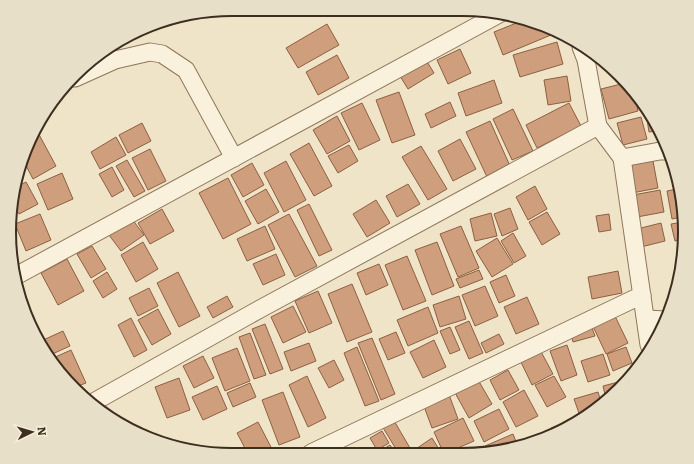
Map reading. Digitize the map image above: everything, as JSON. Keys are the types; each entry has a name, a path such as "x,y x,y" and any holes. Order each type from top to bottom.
{"street":[{"path":"20,274 491,18"},
{"path":"87,73 115,60 150,52 162,54 186,70 234,158"},
{"path":"583,53 586,60 598,126 622,158 649,340"},
{"path":"97,400 260,309 598,126"},
{"path":"622,158 663,152"},
{"path":"322,448 642,295"},
{"path":"646,319 660,320"}],"building":[{"path":"517,23 551,35 503,55 494,32"},
{"path":"327,24 339,45 298,68 286,48"},
{"path":"557,42 563,64 520,77 513,55"},
{"path":"460,49 471,73 448,84 437,60"},
{"path":"337,55 349,78 318,95 306,72"},
{"path":"426,60 434,73 408,89 400,76"},
{"path":"567,76 571,101 548,105 544,80"},
{"path":"494,80 502,103 466,116 458,93"},
{"path":"619,84 637,106 638,111 609,119 601,89"},
{"path":"399,92 415,135 392,143 376,100"},
{"path":"450,102 456,116 431,128 425,114"},
{"path":"362,103 380,140 359,150 341,113"},
{"path":"569,103 581,126 537,148 526,125"},
{"path":"513,109 533,151 512,160 493,119"},
{"path":"337,116 350,141 327,154 313,130"},
{"path":"641,117 647,139 623,145 617,123"},
{"path":"490,121 510,166 487,177 466,132"},
{"path":"647,121 653,131 649,132"},
{"path":"142,123 151,141 128,153 119,135"},
{"path":"39,134 56,166 33,179 26,166"},
{"path":"116,137 126,155 100,169 91,152"},
{"path":"460,139 476,169 453,181 438,151"},
{"path":"309,143 332,186 314,196 290,154"},
{"path":"349,145 358,161 338,173 328,156"},
{"path":"421,146 447,189 428,200 402,157"},
{"path":"150,149 166,181 148,190 132,158"},
{"path":"127,160 145,191 134,197 116,166"},
{"path":"286,161 306,200 284,212 264,173"},
{"path":"653,161 658,188 632,193 627,165"},
{"path":"252,163 264,185 243,197 231,175"},
{"path":"112,167 124,190 112,197 99,174"},
{"path":"62,173 73,199 48,210 37,184"},
{"path":"228,178 251,224 223,239 199,193"},
{"path":"26,182 38,204 19,214 17,210 21,184"},
{"path":"408,184 420,204 397,217 386,196"},
{"path":"535,186 547,209 528,220 516,197"},
{"path":"266,189 279,212 258,224 245,201"},
{"path":"660,190 664,212 637,217 633,195"},
{"path":"674,190 678,218 672,219 667,191"},
{"path":"376,200 390,223 367,237 353,214"},
{"path":"309,204 332,250 319,256 297,210"},
{"path":"510,208 518,229 502,236 494,214"},
{"path":"162,209 174,231 150,244 138,223"},
{"path":"547,212 560,234 542,245 529,222"},
{"path":"491,213 497,236 475,241 470,219"},
{"path":"40,214 51,240 26,251 16,224"},
{"path":"289,214 317,266 295,277 268,225"},
{"path":"609,214 611,230 599,232 596,216"},
{"path":"132,219 144,235 121,251 109,235"},
{"path":"661,223 665,241 637,248 633,230"},
{"path":"678,223 678,240 675,241 671,224"},
{"path":"265,226 275,249 247,261 237,239"},
{"path":"461,226 479,268 458,277 440,234"},
{"path":"513,233 526,256 514,263 501,241"},
{"path":"497,238 513,264 492,277 476,251"},
{"path":"143,242 158,269 136,282 121,255"},
{"path":"437,242 454,286 432,295 415,250"},
{"path":"92,246 106,269 91,278 77,254"},
{"path":"276,254 285,275 263,285 253,264"},
{"path":"407,256 426,301 403,310 385,265"},
{"path":"67,259 84,291 58,305 41,273"},
{"path":"379,264 388,285 366,295 357,273"},
{"path":"479,270 483,279 460,288 456,279"},
{"path":"618,271 622,293 592,299 588,277"},
{"path":"107,272 117,289 103,298 93,281"},
{"path":"178,272 200,316 179,327 157,283"},
{"path":"506,275 515,296 499,303 490,282"},
{"path":"352,284 372,332 347,342 328,294"},
{"path":"485,286 498,316 475,326 462,295"},
{"path":"149,288 158,306 138,316 129,298"},
{"path":"318,291 332,323 309,333 295,301"},
{"path":"227,296 233,307 213,318 207,307"},
{"path":"459,296 466,319 440,327 433,305"},
{"path":"527,297 539,324 516,334 504,307"},
{"path":"293,306 306,332 283,343 271,317"},
{"path":"428,307 438,333 408,346 397,320"},
{"path":"158,309 171,334 152,345 138,320"},
{"path":"613,312 628,343 606,354 591,322"},
{"path":"131,318 147,350 134,357 118,325"},
{"path":"469,321 483,353 469,359 455,327"},
{"path":"265,324 283,369 270,374 252,329"},
{"path":"591,325 595,336 573,342 570,331"},
{"path":"450,327 460,350 450,354 440,331"},
{"path":"63,331 70,346 53,354 45,339"},
{"path":"396,332 405,353 388,360 379,339"},
{"path":"250,333 266,375 254,379 239,337"},
{"path":"499,334 504,344 486,353 481,343"},
{"path":"372,338 395,394 381,400 358,343"},
{"path":"434,340 446,367 423,378 410,352"},
{"path":"309,343 316,361 291,371 284,352"},
{"path":"567,345 577,375 561,381 550,351"},
{"path":"357,347 379,401 365,406 344,353"},
{"path":"626,347 632,363 613,371 607,354"},
{"path":"237,348 250,381 225,391 212,358"},
{"path":"539,348 553,374 532,385 519,358"},
{"path":"71,350 86,383 79,385 56,357"},
{"path":"603,354 610,375 588,382 581,361"},
{"path":"203,356 214,378 194,388 183,366"},
{"path":"334,360 344,380 329,388 318,368"},
{"path":"508,370 519,390 500,400 490,380"},
{"path":"307,376 326,418 308,427 289,385"},
{"path":"554,376 566,397 547,407 535,385"},
{"path":"179,378 190,410 167,418 155,387"},
{"path":"477,378 492,404 469,418 454,391"},
{"path":"617,382 605,393 603,386"},
{"path":"250,383 256,397 233,407 227,393"},
{"path":"217,386 227,409 203,420 192,397"},
{"path":"524,390 538,416 516,427 503,402"},
{"path":"283,392 300,437 279,445 262,400"},
{"path":"448,392 458,419 432,428 422,401"},
{"path":"598,392 600,398 579,414 574,399"},
{"path":"499,409 509,429 484,442 474,421"},
{"path":"463,418 474,441 458,448 441,448 434,432"},
{"path":"393,419 410,448 395,448 382,426"},
{"path":"258,422 271,448 245,448 237,433"},
{"path":"382,431 389,443 380,448 376,448 370,438"},
{"path":"513,434 516,441 504,444 485,446"},
{"path":"432,438 438,448 417,448"},
{"path":"390,445 392,448 385,448"}]}
